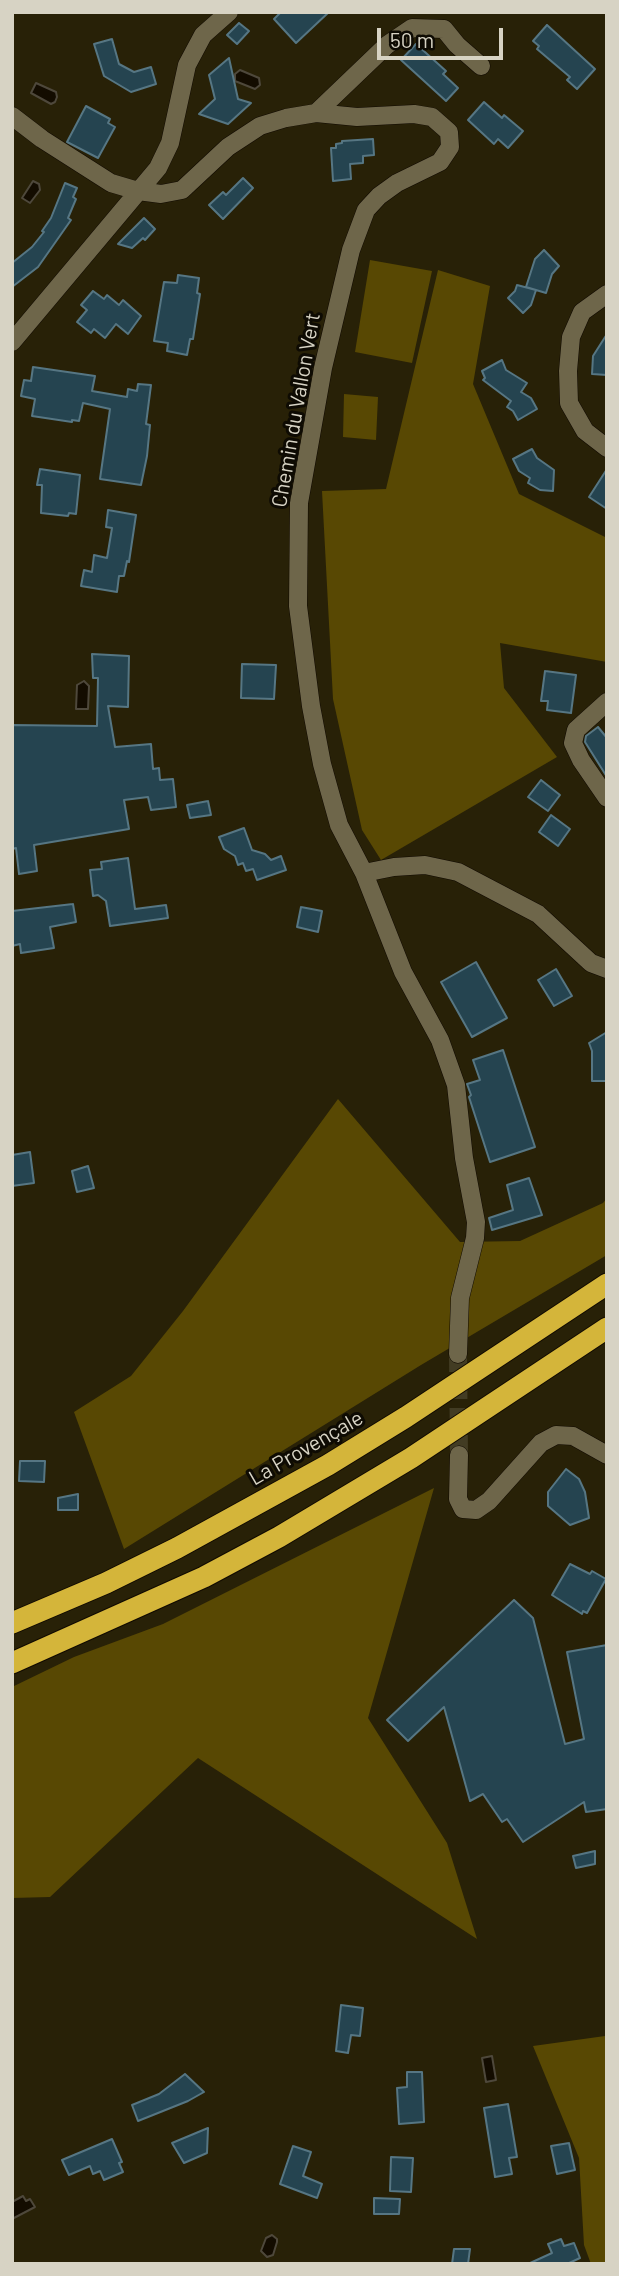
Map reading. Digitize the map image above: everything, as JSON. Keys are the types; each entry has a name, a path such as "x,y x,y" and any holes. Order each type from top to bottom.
{"highway":[{"name":"La Provençale","path":"12,1623 106,1583 177,1548 328,1465 405,1418 607,1284"},
{"path":"12,1663 191,1583 279,1536 411,1458 607,1328"}],"street":[{"path":"13,340 158,168 170,143 187,65 203,35 229,12"},
{"path":"316,113 387,45 412,28 444,29 457,45 481,66"},
{"name":"Chemin du Vallon Vert","path":"12,116 111,183 138,191 162,194 182,190 228,147 260,126 286,118 316,113 357,117 414,114 432,117 449,132 450,147 440,162 397,183 366,210 351,250 323,368 299,503 298,606 311,706 322,764 338,825 364,873 403,972 440,1040 456,1085 475,1222 475,1238 460,1298 458,1354"},
{"path":"607,294 582,312 571,337 568,371 569,403 585,431 607,447"},
{"path":"607,702 576,730 573,743 581,760 607,798"},
{"path":"364,873 394,867 425,866 458,872 538,914 591,963 607,969"},
{"path":"459,1455 458,1500 463,1509 476,1510 489,1501 541,1443 556,1434 573,1436 607,1455"}],"shaded area":[{"path":"240,70 259,78 260,85 255,89 235,81 235,74"},
{"path":"36,83 56,92 55,102 51,104 31,93"},
{"path":"33,181 39,184 40,190 30,203 22,198"},
{"path":"370,260 432,271 412,363 355,352"},
{"path":"438,270 490,286 473,384 519,494 607,538 607,662 500,643 504,688 557,757 381,860 362,830 333,699 322,491 386,489"},
{"path":"344,394 378,397 376,440 343,437"},
{"path":"84,681 89,686 88,709 76,709 77,685"},
{"path":"338,1099 460,1242 520,1241 603,1203 607,1198 607,1255 421,1365 124,1549 74,1412 131,1376 183,1311"},
{"path":"434,1488 368,1718 447,1843 477,1939 198,1758 50,1897 12,1898 12,1687 74,1657 163,1624"},
{"path":"605,2036 607,2264 591,2264 584,2245 579,2158 533,2046"},
{"path":"492,2056 496,2080 486,2082 482,2058"},
{"path":"23,2196 26,2201 30,2199 35,2207 12,2219 12,2202"},
{"path":"272,2235 277,2242 273,2255 267,2257 261,2251 266,2238"}],"building":[{"path":"281,12 329,12 296,43 274,19"},
{"path":"239,23 249,31 237,44 227,35"},
{"path":"547,25 595,69 577,89 567,80 570,77 537,49 539,46 533,41"},
{"path":"112,39 119,64 134,72 151,67 156,84 131,92 104,76 94,44"},
{"path":"416,44 446,71 443,74 458,88 446,101 401,60"},
{"path":"229,58 238,99 251,103 228,124 199,114 215,99 209,75"},
{"path":"484,102 523,131 508,148 498,139 494,144 468,120"},
{"path":"86,106 110,119 108,123 115,127 98,158 67,142"},
{"path":"373,139 374,155 363,156 363,163 350,164 351,179 333,181 331,148 336,148 336,144 342,141"},
{"path":"243,178 253,188 223,219 209,205 223,192 226,195"},
{"path":"65,183 77,188 73,197 76,199 68,218 71,220 38,267 12,287 12,263 32,247 44,232 42,231 51,218"},
{"path":"144,218 155,229 145,240 143,238 132,248 118,244"},
{"path":"544,250 559,266 552,274 546,293 526,287 535,259"},
{"path":"178,275 199,278 197,293 200,294 193,339 190,339 187,355 167,351 168,343 154,341 164,282 177,283"},
{"path":"517,285 536,290 531,305 523,313 508,298"},
{"path":"93,291 104,299 107,295 119,305 123,300 141,316 128,334 116,324 105,338 94,329 91,333 77,322 87,310 81,305"},
{"path":"607,334 607,375 592,374 593,356"},
{"path":"502,360 506,370 527,383 521,392 531,398 537,409 518,420 507,407 511,401 483,380 485,378 482,371"},
{"path":"33,367 95,376 92,391 127,397 128,389 137,391 138,384 151,385 146,424 150,425 147,456 141,485 100,479 110,409 83,403 79,421 72,422 32,416 35,399 21,396 24,380 31,381"},
{"path":"532,449 537,458 554,470 553,491 540,490 528,483 530,478 519,471 513,459"},
{"path":"40,469 80,475 76,514 69,513 68,516 41,513 42,485 37,485"},
{"path":"607,469 607,509 589,497"},
{"path":"108,510 136,515 129,562 127,561 124,576 119,576 117,592 81,586 84,570 92,572 94,555 107,558 112,528 106,527"},
{"path":"92,654 129,656 128,707 108,706 115,747 151,744 153,769 159,768 160,780 173,779 176,807 151,810 148,797 124,800 129,829 34,845 37,871 19,874 16,848 12,849 12,725 97,726 98,678 93,678"},
{"path":"242,664 276,665 274,699 241,698"},
{"path":"545,671 576,675 571,713 547,710 548,701 541,701"},
{"path":"598,727 607,738 607,777 585,742 586,736"},
{"path":"541,780 560,795 548,811 528,797"},
{"path":"208,801 211,815 190,818 187,805"},
{"path":"551,815 570,829 558,846 539,832"},
{"path":"244,828 252,850 265,854 271,860 281,856 286,870 257,880 253,869 246,871 243,863 238,865 235,856 224,849 219,837"},
{"path":"128,858 135,909 166,905 168,918 110,926 106,901 98,895 93,896 90,870 102,869 101,862"},
{"path":"73,904 76,922 50,927 54,948 21,953 20,944 12,946 12,911"},
{"path":"301,907 322,911 318,932 297,927"},
{"path":"476,962 507,1018 472,1037 441,982"},
{"path":"556,969 572,996 554,1006 538,980"},
{"path":"607,1032 607,1081 592,1081 592,1051 589,1043"},
{"path":"503,1050 535,1147 490,1162 467,1084 480,1080 473,1060"},
{"path":"30,1152 34,1183 12,1186 12,1155"},
{"path":"88,1166 94,1188 77,1192 72,1171"},
{"path":"529,1178 542,1215 492,1230 489,1218 513,1210 507,1185"},
{"path":"20,1461 45,1461 44,1482 19,1481"},
{"path":"566,1469 579,1479 585,1492 589,1518 570,1525 548,1506 548,1492"},
{"path":"78,1494 78,1510 58,1510 58,1498"},
{"path":"570,1564 606,1579 587,1613 583,1611 582,1614 552,1595"},
{"path":"514,1600 533,1618 565,1744 584,1739 567,1652 607,1645 607,1809 586,1812 584,1802 523,1842 507,1819 502,1822 483,1794 470,1801 444,1707 408,1741 387,1720"},
{"path":"595,1851 595,1864 576,1868 573,1856"},
{"path":"341,2005 363,2008 360,2036 351,2035 348,2053 336,2051"},
{"path":"407,2072 422,2072 424,2122 399,2124 397,2088 407,2087"},
{"path":"185,2074 204,2092 138,2121 132,2105 159,2094"},
{"path":"508,2104 517,2157 509,2158 512,2174 495,2177 484,2108"},
{"path":"208,2128 207,2153 184,2163 172,2143"},
{"path":"112,2139 122,2162 119,2163 123,2172 104,2180 100,2171 93,2174 90,2166 69,2175 62,2160"},
{"path":"569,2143 575,2170 557,2174 551,2146"},
{"path":"293,2146 311,2152 303,2176 322,2184 317,2198 280,2184"},
{"path":"391,2157 413,2158 411,2192 390,2191"},
{"path":"374,2198 400,2199 399,2214 374,2214"},
{"path":"561,2239 564,2246 574,2243 580,2258 567,2264 528,2264 552,2253 548,2244"},
{"path":"454,2249 470,2249 468,2264 452,2264"}],"tunnel":[{"path":"458,1354 459,1455"}]}
